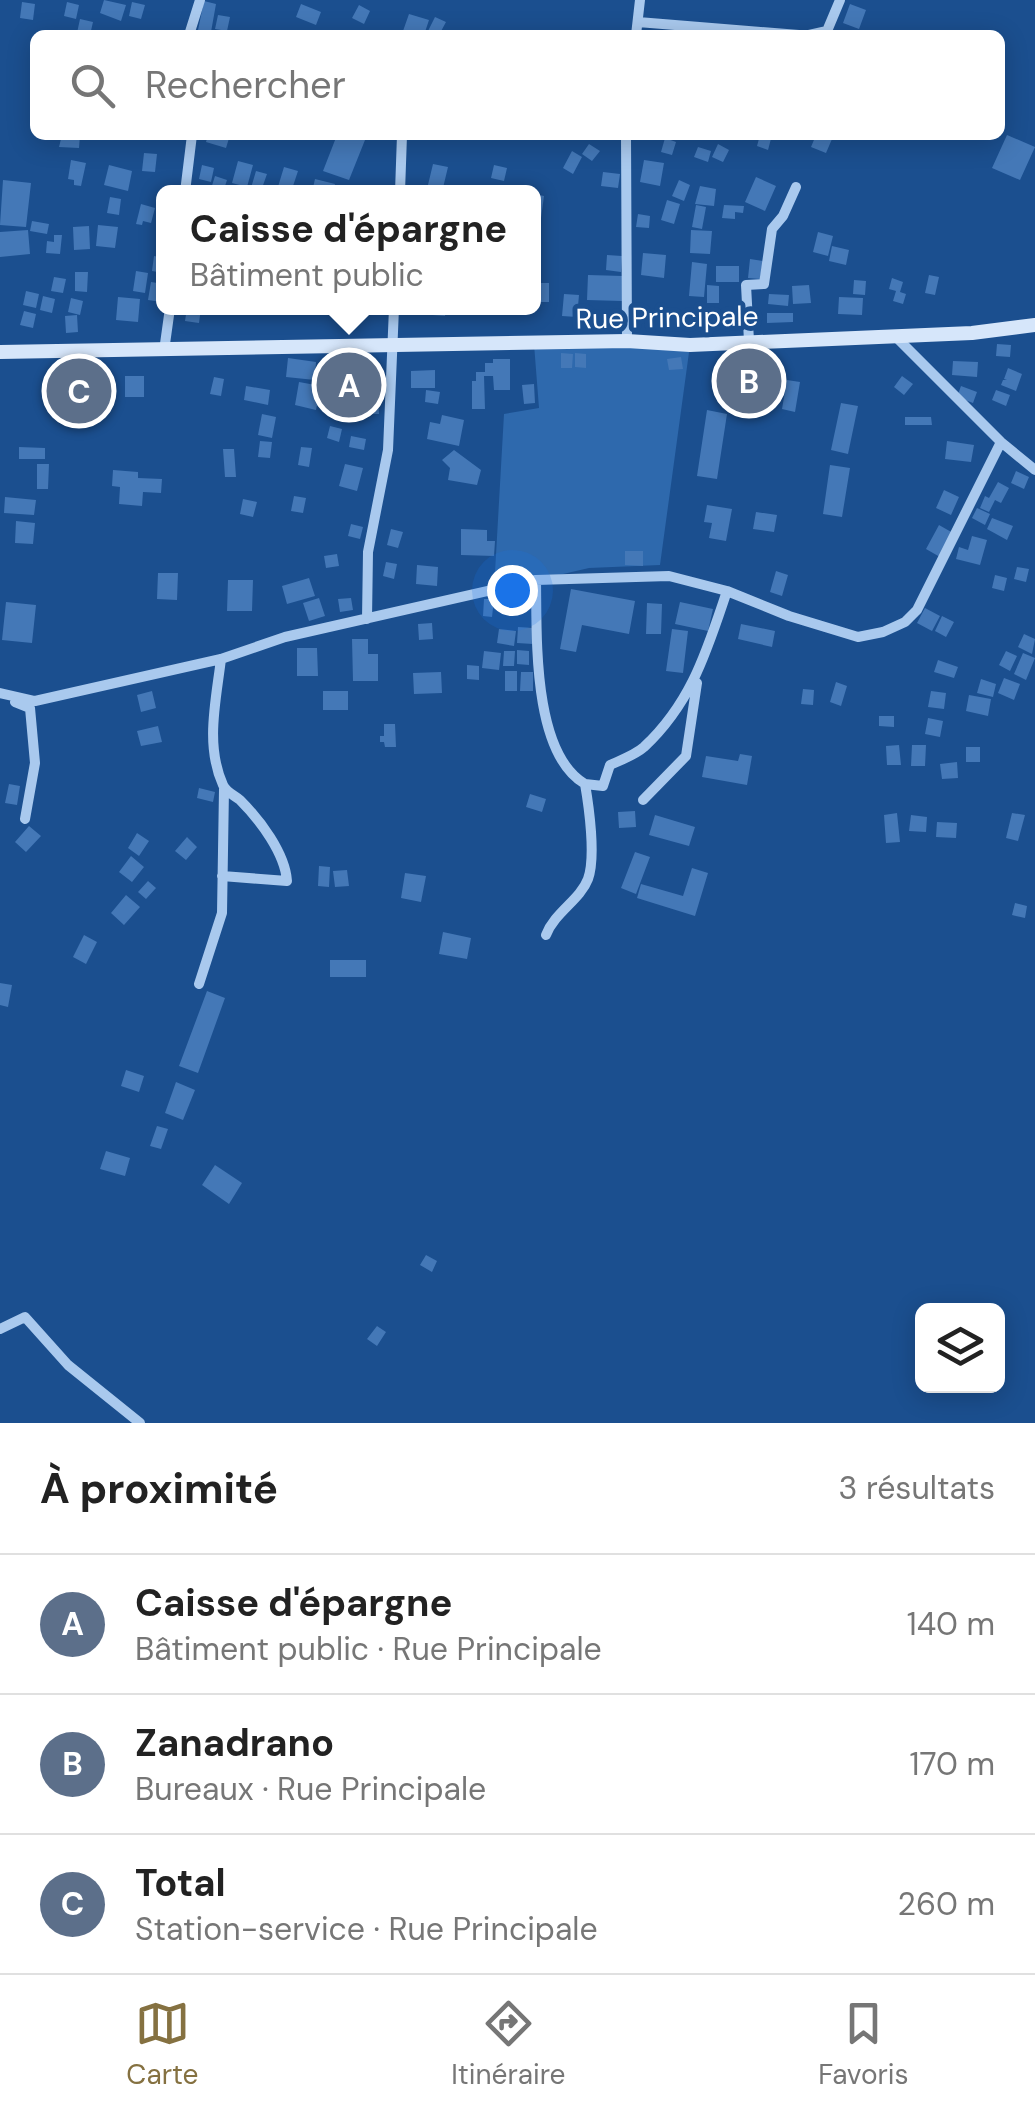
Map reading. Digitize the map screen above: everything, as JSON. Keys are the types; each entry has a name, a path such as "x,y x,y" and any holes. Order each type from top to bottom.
{"main road":[{"name":"Rue Principale","path":"0,352 627,341 690,345 972,333 1035,326"}],"street":[{"path":"191,30 200,0"},
{"path":"640,0 637,29 664,30"},
{"path":"828,30 840,0"},
{"path":"185,185 191,140"},
{"path":"400,185 402,140"},
{"path":"626,140 627,341"},
{"path":"749,341 746,285 764,284 772,229 784,216 796,186"},
{"path":"164,351 169,315"},
{"path":"367,619 368,552 388,450 394,315"},
{"path":"894,336 1001,442 1035,470"},
{"path":"0,695 34,701 221,659 285,637 536,580 669,576 727,591 789,616 858,636 884,632 918,610 1001,442"},
{"path":"536,580 542,692 552,741 569,775 585,784 603,786 610,765 642,748 698,677"},
{"path":"644,800 686,756 698,677 727,591"},
{"path":"199,984 222,913 224,789 212,738 221,659"},
{"path":"0,695 30,708 35,763 26,819"},
{"path":"546,935 552,920 588,879 591,829 585,784"},
{"path":"222,876 287,882 274,844 252,813 224,789"},
{"path":"0,1329 25,1317 68,1366 140,1423"}],"shaded area":[{"path":"534,344 690,345 660,565 589,568 494,590 504,414 539,408"}],"building":[{"path":"104,0 126,5 121,21 100,13"},
{"path":"204,1 216,4 211,30 198,30"},
{"path":"22,2 35,4 33,20 20,18"},
{"path":"67,2 79,5 76,19 64,16"},
{"path":"132,2 145,5 141,19 129,16"},
{"path":"301,4 321,12 316,25 296,17"},
{"path":"850,4 866,10 859,29 843,23"},
{"path":"359,5 370,11 364,24 352,18"},
{"path":"409,14 429,20 426,30 403,30"},
{"path":"218,15 230,17 227,30 215,29"},
{"path":"435,17 446,22 442,30 428,30"},
{"path":"80,19 93,22 91,30 78,30"},
{"path":"1007,135 1035,147 1020,180 992,168"},
{"path":"61,140 80,140 79,148 59,147"},
{"path":"207,140 228,140 226,148"},
{"path":"335,140 365,140 349,180 323,171"},
{"path":"664,140 676,142 672,155 661,152"},
{"path":"759,140 771,140 768,150 757,146"},
{"path":"814,140 832,140 826,153 811,147"},
{"path":"589,144 600,151 592,161 582,154"},
{"path":"718,144 729,150 723,162 712,157"},
{"path":"698,147 711,151 708,162 694,157"},
{"path":"572,151 582,157 573,174 563,168"},
{"path":"144,153 157,154 155,172 142,171"},
{"path":"71,160 86,163 81,186 68,179"},
{"path":"644,160 664,163 660,186 640,182"},
{"path":"238,161 253,165 248,185 232,183"},
{"path":"433,164 448,167 444,185 428,185"},
{"path":"109,165 132,171 128,191 104,185"},
{"path":"202,165 214,168 211,182 199,179"},
{"path":"494,165 507,168 504,181 491,178"},
{"path":"284,167 298,171 293,185 279,185"},
{"path":"256,171 267,174 263,185 252,185"},
{"path":"603,172 620,174 618,188 601,186"},
{"path":"215,176 227,180 225,185 212,185"},
{"path":"756,177 776,186 765,211 745,202"},
{"path":"315,179 335,184 335,185 314,185"},
{"path":"3,180 31,183 26,227 0,225"},
{"path":"679,180 690,185 684,201 672,196"},
{"path":"700,186 716,189 714,206 695,204"},
{"path":"110,197 121,199 119,215 107,213"},
{"path":"667,200 680,204 674,224 661,220"},
{"path":"141,204 155,208 151,223 136,224"},
{"path":"696,205 706,207 702,229 692,227"},
{"path":"724,205 744,206 743,213 735,212 735,219 722,218"},
{"path":"638,214 650,216 649,228 636,227"},
{"path":"32,221 49,224 47,234 30,231"},
{"path":"98,225 118,227 115,248 96,246"},
{"path":"89,226 90,249 74,250 73,227"},
{"path":"28,230 30,254 0,257 0,232"},
{"path":"691,230 712,231 710,254 690,253"},
{"path":"818,232 833,236 828,256 813,252"},
{"path":"54,235 62,235 60,254 46,253 47,241 54,242"},
{"path":"832,246 849,250 846,265 829,261"},
{"path":"643,253 666,255 664,278 641,275"},
{"path":"607,255 622,256 621,272 606,270"},
{"path":"750,259 763,261 760,279 748,278"},
{"path":"692,262 707,264 704,297 689,296"},
{"path":"716,266 739,266 739,282 716,282"},
{"path":"136,271 148,273 145,293 133,291"},
{"path":"75,272 88,272 87,292 75,291"},
{"path":"588,275 623,276 622,301 587,300"},
{"path":"929,275 939,277 935,295 925,293"},
{"path":"54,277 66,279 63,293 51,291"},
{"path":"892,278 903,282 903,304 893,301 896,291 889,289"},
{"path":"854,280 866,281 865,295 853,294"},
{"path":"151,282 156,283 156,301 148,300"},
{"path":"541,283 549,283 549,302 541,302"},
{"path":"707,285 719,286 719,303 707,303"},
{"path":"809,285 811,303 793,304 792,286"},
{"path":"26,291 39,294 36,308 23,305"},
{"path":"564,294 579,295 577,317 562,316"},
{"path":"769,294 789,295 788,306 768,304"},
{"path":"43,296 55,299 52,313 40,310"},
{"path":"118,297 140,299 138,322 116,320"},
{"path":"839,297 863,298 862,315 838,314"},
{"path":"71,298 83,301 80,315 68,312"},
{"path":"24,311 36,314 33,328 20,325"},
{"path":"767,313 793,313 793,322 767,323"},
{"path":"685,314 705,315 704,324 685,323"},
{"path":"77,315 78,332 66,333 65,316"},
{"path":"186,315 200,315 199,323 185,321"},
{"path":"997,344 1011,345 1010,357 996,356"},
{"path":"561,353 573,354 572,368 561,368"},
{"path":"575,353 586,354 586,368 575,367"},
{"path":"681,357 683,369 669,370 667,359"},
{"path":"288,358 316,362 315,380 286,377"},
{"path":"493,359 510,359 510,390 494,390 493,376 484,376 485,409 472,409 472,381 476,381 476,372 485,372 485,363 493,363"},
{"path":"953,361 978,362 977,377 952,375"},
{"path":"374,362 375,375 339,376 339,363"},
{"path":"1008,368 1022,374 1016,391 1001,385 1007,380 1004,379"},
{"path":"435,370 435,388 411,388 411,371"},
{"path":"125,376 144,376 144,397 125,397"},
{"path":"902,376 913,384 904,395 894,387"},
{"path":"214,377 224,379 221,396 210,394"},
{"path":"377,377 379,414 365,414 365,404 344,404 343,379"},
{"path":"787,380 800,382 795,412 782,409"},
{"path":"299,382 321,386 316,410 295,405"},
{"path":"534,384 535,403 524,404 522,385"},
{"path":"246,386 270,390 268,405 244,400"},
{"path":"961,386 977,392 973,403 957,397"},
{"path":"426,390 440,392 438,404 425,402"},
{"path":"996,390 1010,395 1006,406 992,400"},
{"path":"841,403 858,406 848,454 831,450"},
{"path":"707,410 727,414 717,479 697,476"},
{"path":"262,414 276,417 272,438 258,435"},
{"path":"442,415 464,420 459,446 427,439 430,422 440,424"},
{"path":"905,417 931,417 932,425 905,425"},
{"path":"330,426 342,429 339,442 327,438"},
{"path":"351,436 366,439 364,450 349,447"},
{"path":"260,441 272,442 270,458 258,457"},
{"path":"947,441 974,445 971,462 945,459"},
{"path":"19,447 45,448 45,459 19,459"},
{"path":"301,447 312,448 309,467 298,465"},
{"path":"223,449 234,449 236,477 225,477"},
{"path":"454,450 481,470 477,485 448,480 450,468 442,460"},
{"path":"37,464 49,464 48,489 37,489"},
{"path":"345,464 363,468 357,491 339,486"},
{"path":"830,465 850,468 842,517 823,514"},
{"path":"113,470 138,472 138,478 162,479 161,493 143,492 142,506 119,504 120,487 112,486"},
{"path":"1016,471 1029,477 1024,489 1011,483"},
{"path":"998,482 1009,488 1001,503 995,500 989,512 980,508 985,496 989,498"},
{"path":"944,490 959,497 951,515 936,508"},
{"path":"294,496 306,498 303,513 291,511"},
{"path":"5,497 36,500 34,515 4,513"},
{"path":"243,499 257,502 253,517 240,514"},
{"path":"707,505 732,509 726,541 709,538 712,523 704,522"},
{"path":"977,508 990,514 985,525 972,518"},
{"path":"756,512 777,515 774,532 753,529"},
{"path":"992,518 1013,526 1007,540 987,529"},
{"path":"16,521 35,523 33,544 15,543"},
{"path":"351,524 363,527 360,539 348,536"},
{"path":"939,525 953,533 940,557 926,549"},
{"path":"391,529 403,532 398,548 387,545"},
{"path":"461,529 487,530 487,541 495,541 494,556 461,555"},
{"path":"972,536 987,540 980,565 956,559 959,547 968,550"},
{"path":"625,551 643,551 643,566 625,565"},
{"path":"337,554 339,566 326,568 324,556"},
{"path":"386,562 397,564 394,579 383,576"},
{"path":"417,565 438,567 437,586 416,584"},
{"path":"1017,567 1029,569 1026,582 1014,579"},
{"path":"776,571 788,575 782,596 770,592"},
{"path":"158,573 178,573 177,600 157,599"},
{"path":"995,575 1007,578 1004,591 992,588"},
{"path":"309,578 315,596 287,604 282,586"},
{"path":"228,580 253,580 252,611 227,611"},
{"path":"571,589 635,601 629,634 582,625 576,652 560,649"},
{"path":"319,598 325,616 309,621 303,603"},
{"path":"351,598 353,610 340,612 338,599"},
{"path":"484,599 494,599 492,617 483,616"},
{"path":"6,602 36,605 32,643 2,640"},
{"path":"680,602 713,609 708,631 675,624"},
{"path":"647,603 662,604 661,634 646,634"},
{"path":"925,608 940,616 932,631 917,623"},
{"path":"942,616 954,622 946,637 935,631"},
{"path":"432,623 433,639 419,640 418,624"},
{"path":"741,624 775,631 772,647 738,639"},
{"path":"518,627 534,628 533,644 517,643"},
{"path":"499,629 516,631 514,646 497,643"},
{"path":"672,629 688,631 683,673 666,671"},
{"path":"1024,634 1035,639 1032,654 1018,647"},
{"path":"352,639 368,639 368,654 378,654 378,681 353,681"},
{"path":"297,648 317,648 318,676 297,676"},
{"path":"517,650 529,651 529,665 517,664"},
{"path":"484,651 501,653 499,670 482,668"},
{"path":"504,651 515,651 514,666 503,666"},
{"path":"1006,651 1017,656 1010,671 999,665"},
{"path":"1023,653 1035,658 1026,680 1014,674"},
{"path":"938,660 958,667 954,678 934,672"},
{"path":"467,665 479,666 479,680 467,679"},
{"path":"505,671 517,671 517,691 505,691"},
{"path":"441,672 442,693 414,694 413,673"},
{"path":"521,672 533,672 533,691 520,691"},
{"path":"1004,678 1020,684 1014,700 998,693"},
{"path":"981,679 996,684 993,697 977,693"},
{"path":"836,682 847,686 841,706 830,702"},
{"path":"803,689 814,690 813,705 801,704"},
{"path":"152,691 156,708 141,712 137,695"},
{"path":"323,691 348,691 348,710 323,710"},
{"path":"931,691 946,693 944,709 928,707"},
{"path":"969,695 991,699 988,716 966,711"},
{"path":"879,716 894,716 894,727 879,726"},
{"path":"928,718 943,721 940,737 925,734"},
{"path":"384,724 395,724 396,747 385,747 380,742"},
{"path":"158,726 162,742 141,746 137,731"},
{"path":"899,745 901,765 887,765 886,746"},
{"path":"912,745 926,745 925,766 911,766"},
{"path":"966,747 980,747 980,762 966,762"},
{"path":"740,754 752,756 747,785 702,777 706,756 738,761"},
{"path":"957,762 958,778 942,779 940,764"},
{"path":"9,784 20,786 17,805 5,803"},
{"path":"199,788 215,792 213,802 197,798"},
{"path":"530,794 546,799 542,812 526,807"},
{"path":"635,811 636,827 619,828 618,812"},
{"path":"897,813 900,842 886,843 884,815"},
{"path":"1012,813 1025,815 1018,841 1006,838"},
{"path":"655,815 695,827 689,846 649,835"},
{"path":"911,815 927,817 926,832 909,831"},
{"path":"937,822 957,823 956,838 936,837"},
{"path":"29,826 41,836 26,852 15,842"},
{"path":"137,833 149,841 139,856 128,848"},
{"path":"187,837 197,847 186,860 175,851"},
{"path":"635,852 650,857 636,894 621,888"},
{"path":"131,856 144,867 132,882 119,872"},
{"path":"319,866 330,867 329,887 318,886"},
{"path":"692,868 708,873 695,916 637,898 641,884 683,896"},
{"path":"347,870 349,886 335,887 333,871"},
{"path":"405,873 426,876 421,902 401,898"},
{"path":"148,881 156,888 146,899 138,892"},
{"path":"126,895 140,907 124,925 111,913"},
{"path":"1015,903 1027,906 1025,918 1012,915"},
{"path":"443,932 471,938 467,959 439,954"},
{"path":"84,935 97,942 86,964 73,957"},
{"path":"330,960 366,960 366,977 330,977"},
{"path":"0,983 12,985 8,1007 0,1005"},
{"path":"207,991 225,998 198,1073 179,1066"},
{"path":"126,1070 144,1076 139,1092 121,1086"},
{"path":"176,1082 195,1090 183,1120 165,1113"},
{"path":"157,1126 168,1129 161,1149 150,1146"},
{"path":"106,1151 130,1158 125,1176 100,1169"},
{"path":"215,1165 242,1183 229,1204 202,1185"},
{"path":"426,1255 437,1261 432,1272 420,1265"},
{"path":"377,1326 386,1332 377,1346 367,1339"}],"place":[{"name":"Zanadrano","path":"749,381"},
{"name":"Caisse d'épargne","path":"349,385"},
{"name":"Total","path":"79,391"}]}
